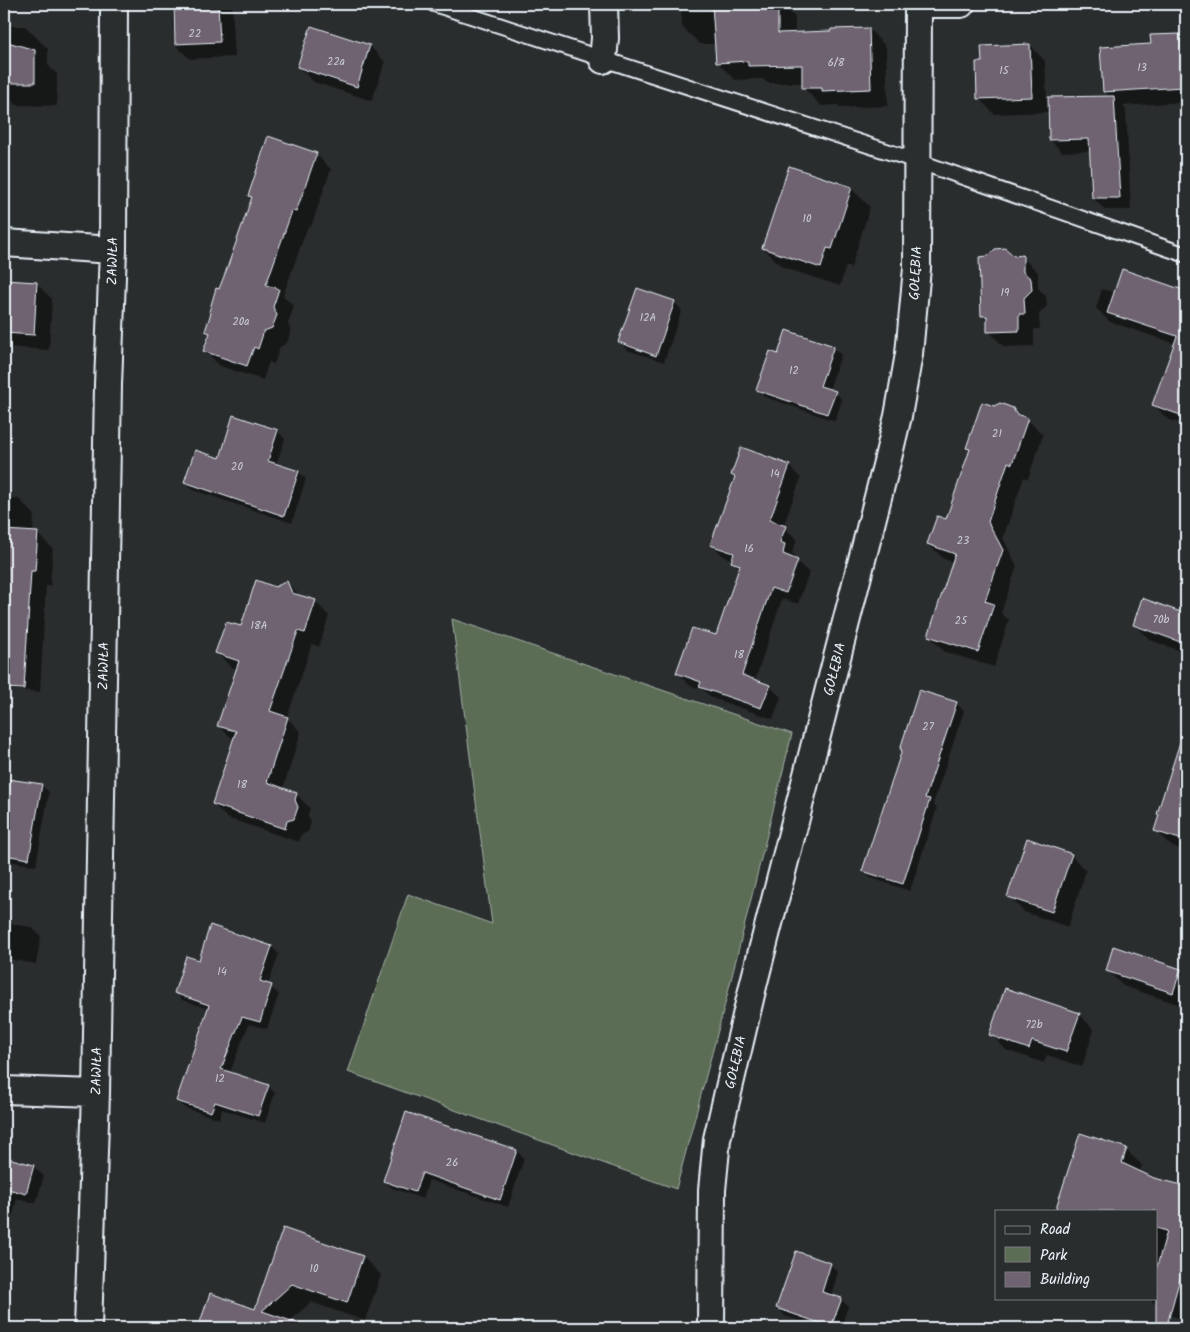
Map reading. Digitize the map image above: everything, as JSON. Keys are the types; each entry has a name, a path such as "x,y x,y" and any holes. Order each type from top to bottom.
{"street":[{"name":"ZAWIŁA","path":"88,1328 96,1093 108,395 113,250 114,4"},
{"path":"603,60 605,38 604,4"},
{"name":"GOŁĘBIA","path":"711,1328 712,1190 717,1139 754,982 898,416 909,354 917,268 918,4 961,4"},
{"path":"4,244 113,250"},
{"path":"4,1090 96,1093"}],"lane":[{"path":"434,4 916,162 1186,255"}],"green space":[{"path":"452,619 792,734 724,1008 676,1189 348,1072 408,894 492,924"}],"building":[{"path":"174,4 218,4 220,42 175,44"},
{"path":"712,4 778,4 778,33 869,28 871,89 822,91 822,88 802,88 802,65 748,66 748,61 716,63"},
{"path":"311,26 370,45 357,87 297,67"},
{"path":"1180,34 1183,87 1103,92 1100,47 1151,44 1150,35"},
{"path":"4,41 35,50 35,83 4,83"},
{"path":"1030,44 1032,97 977,99 976,62 982,62 981,46"},
{"path":"1114,96 1120,198 1092,198 1089,139 1049,140 1048,97"},
{"path":"268,136 317,153 296,212 292,211 266,285 279,289 273,307 277,315 272,328 264,331 258,349 254,347 247,366 203,351 210,333 205,331 216,288 219,289 252,197 248,196"},
{"path":"789,166 852,187 832,249 827,248 821,268 762,248"},
{"path":"1005,248 1014,256 1023,255 1023,272 1031,279 1032,290 1024,298 1025,314 1019,314 1019,331 987,332 987,316 981,316 979,257 988,256 995,249"},
{"path":"1122,269 1186,291 1186,417 1152,405 1177,336 1107,313"},
{"path":"4,280 37,282 34,335 4,333"},
{"path":"637,288 675,301 656,356 618,342"},
{"path":"786,330 834,346 820,386 836,391 827,414 756,390 770,351 778,354"},
{"path":"982,402 994,406 1000,403 1013,408 1016,414 1028,418 1012,464 1008,462 988,522 1003,550 985,601 994,604 978,652 928,636 955,554 927,544 937,516 946,519 970,449 966,448"},
{"path":"233,415 278,430 268,461 299,471 284,516 184,482 195,450 220,458"},
{"path":"741,447 790,465 769,520 786,526 780,542 785,544 783,554 798,560 786,593 771,588 742,675 770,685 761,708 699,687 701,682 676,673 692,628 716,635 740,565 731,562 734,553 710,545 735,477 731,475"},
{"path":"4,530 38,532 35,571 31,571 24,689 4,688"},
{"path":"256,580 275,587 287,581 292,593 316,600 305,633 298,631 270,711 288,717 267,782 297,793 295,800 298,807 294,819 287,821 285,829 212,804 236,731 217,726 239,661 215,653 226,622 241,626"},
{"path":"1142,598 1186,614 1186,644 1133,625"},
{"path":"919,690 957,702 925,798 930,799 903,884 862,871 902,750 900,749"},
{"path":"1181,739 1186,740 1186,841 1154,831 1159,815 1157,814"},
{"path":"8,779 42,784 29,859 4,855 4,805"},
{"path":"1027,838 1072,854 1052,912 1007,897"},
{"path":"210,925 272,946 260,981 272,985 260,1022 242,1017 221,1069 269,1085 258,1116 215,1102 211,1112 176,1101 209,1005 174,993 186,956 199,960"},
{"path":"1113,946 1181,969 1173,993 1106,971"},
{"path":"1005,988 1080,1013 1066,1052 1032,1041 1029,1049 989,1035"},
{"path":"406,1112 517,1150 500,1200 422,1173 415,1192 383,1181"},
{"path":"1080,1133 1127,1148 1122,1163 1154,1178 1186,1186 1186,1257 1166,1328 1156,1328 1158,1263 1167,1231 1158,1229 1158,1210 1055,1210"},
{"path":"4,1157 34,1165 26,1194 4,1188"},
{"path":"283,1228 363,1256 347,1303 292,1284 262,1311 300,1324 299,1328 198,1328 210,1293 255,1309"},
{"path":"796,1251 831,1263 822,1292 842,1298 831,1327 776,1308"}]}
